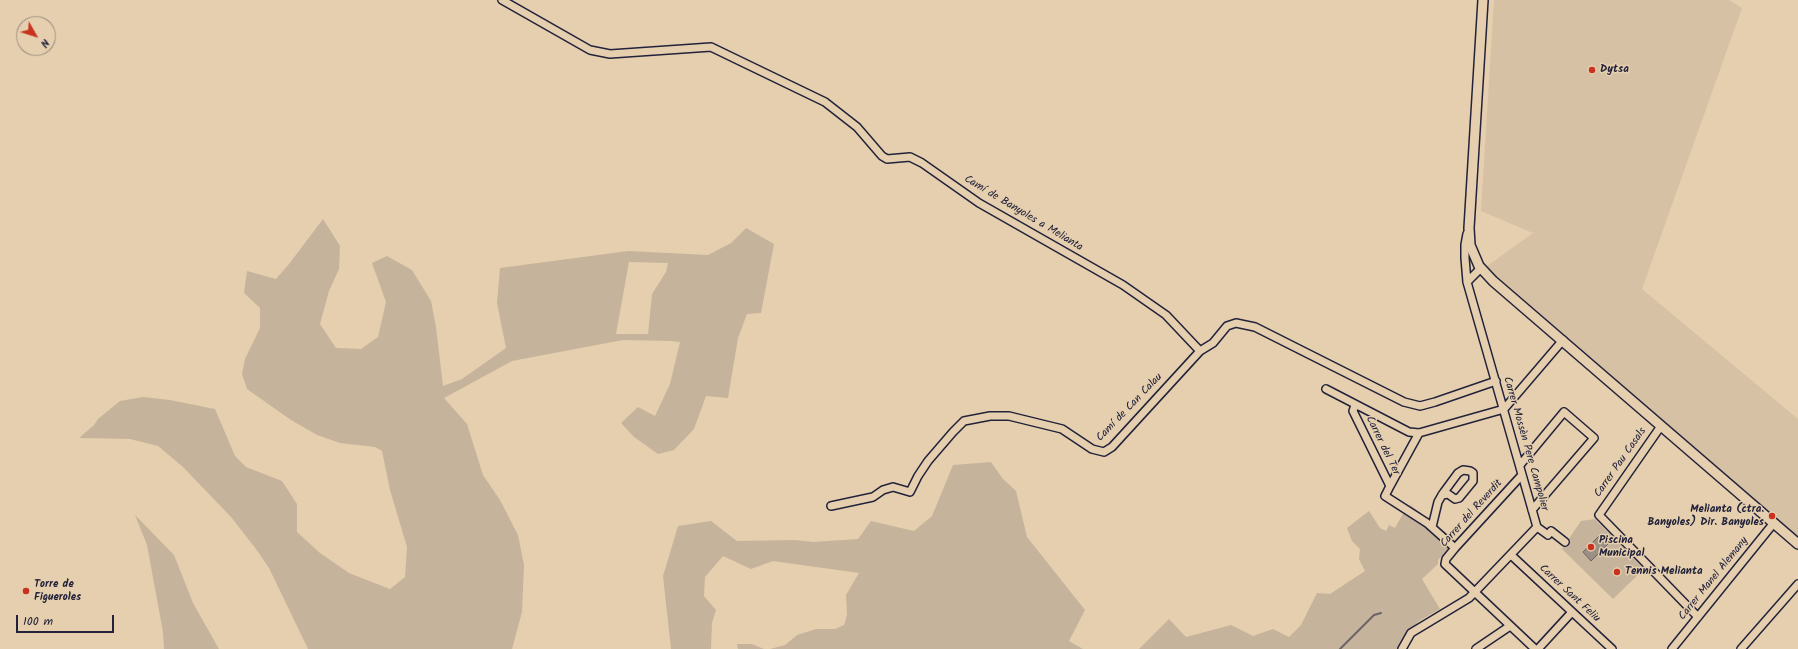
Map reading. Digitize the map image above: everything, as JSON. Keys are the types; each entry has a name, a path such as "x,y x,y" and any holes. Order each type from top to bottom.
{"main road":[{"path":"1483,0 1469,228 1470,245 1475,259 1493,282 1563,340 1773,524 1798,544"}],"street":[{"name":"Camí de Banyoles a Melianta","path":"502,0 590,50 610,54 711,47 825,102 857,127 882,156 887,159 910,157 922,163 978,203 1123,285 1166,315 1200,351"},
{"name":"Carrer Mossèn Pere Campolier","path":"1402,649 1409,635 1469,598 1537,527 1521,476 1520,465 1467,282 1465,246 1469,228"},
{"path":"1465,263 1475,259"},
{"path":"1467,282 1481,268"},
{"name":"Camí de Can Calau","path":"831,506 873,497 883,490 893,487 910,492 928,461 964,421 990,416 1008,416 1062,429 1092,449 1104,452 1115,443 1200,351 1213,343 1227,326 1236,323 1255,327 1404,402 1420,406 1496,381"},
{"path":"1326,389 1409,432 1419,433 1504,409 1563,340"},
{"name":"Carrer del Ter","path":"1355,405 1353,411 1390,486 1385,496 1413,513 1432,527"},
{"path":"1520,465 1564,412 1594,438 1532,510"},
{"name":"Carrer Pau Casals","path":"1661,426 1599,515 1698,617"},
{"path":"1390,486 1419,433"},
{"path":"1442,495 1448,494 1455,499 1459,498 1473,481 1470,470 1463,470 1458,473 1442,495 1438,502 1432,527 1455,548"},
{"name":"Carrer del Reverdit","path":"1475,592 1448,568 1445,564 1446,559 1521,476"},
{"name":"Carrer Manel Alemany","path":"1672,649 1773,524"},
{"path":"1537,527 1548,535 1551,531 1564,542"},
{"name":"Carrer Sant Feliu","path":"1511,555 1612,649"},
{"path":"1741,649 1798,584"},
{"path":"1475,592 1536,649 1572,612"},
{"path":"1476,649 1510,626"}],"shaded area":[{"path":"1494,0 1729,0 1742,8 1642,289 1798,419 1798,540 1483,269 1533,233 1481,211"},
{"path":"323,219 340,246 339,269 329,291 320,324 336,348 361,349 378,337 386,302 372,263 387,256 412,270 431,301 436,327 443,386 462,379 506,348 497,303 500,268 628,251 708,255 731,243 746,228 774,244 761,313 747,314 738,338 728,398 706,396 694,429 674,450 658,454 634,437 621,423 638,407 655,416 670,384 680,342 623,340 512,361 444,398 467,424 483,475 500,500 518,535 524,565 522,612 512,649 308,649 269,568 256,549 231,517 183,467 158,446 130,439 79,438 94,425 98,419 120,401 143,397 170,400 215,409 235,456 246,467 282,481 297,504 297,532 320,553 349,573 390,589 405,577 407,547 390,490 382,451 375,447 340,443 317,435 291,420 247,389 242,374 245,359 260,328 260,308 244,293 247,271 276,279","holes":["629,262 668,263 666,272 652,294 648,334 616,334"]},
{"path":"991,462 1003,479 1016,491 1027,537 1085,610 1069,641 1083,649 770,649 785,645 797,635 816,629 835,629 844,625 847,615 846,595 859,573 773,561 751,569 723,556 705,577 704,596 716,610 712,623 711,649 671,649 663,576 678,526 711,521 737,541 795,540 813,542 858,539 871,521 914,531 932,516 953,465"},
{"path":"1410,505 1437,525 1455,541 1438,560 1438,564 1422,579 1440,609 1419,621 1403,639 1398,649 1139,649 1169,619 1186,637 1231,625 1253,636 1273,629 1289,637 1301,625 1317,593 1330,594 1365,571 1359,559 1360,549 1352,541 1347,528 1369,511 1380,528 1386,531 1389,525 1395,528 1404,512"},
{"path":"135,515 174,555 193,603 219,649 164,649 163,632 147,545"},
{"path":"1595,519 1644,569 1613,599 1562,549 1581,521"},
{"path":"1600,535 1608,544 1591,561 1583,552"},
{"path":"737,644 752,644 764,649 738,649"}],"waterway":[{"path":"1340,649 1374,615 1381,613"}],"place":[{"name":"Dytsa","path":"1592,70"},
{"name":"Melianta (ctra. Banyoles) Dir. Banyoles","path":"1772,516"},
{"name":"Piscina Municipal","path":"1591,547"},
{"name":"Tennis Melianta","path":"1617,572"},
{"name":"Torre de Figueroles","path":"26,591"}]}
